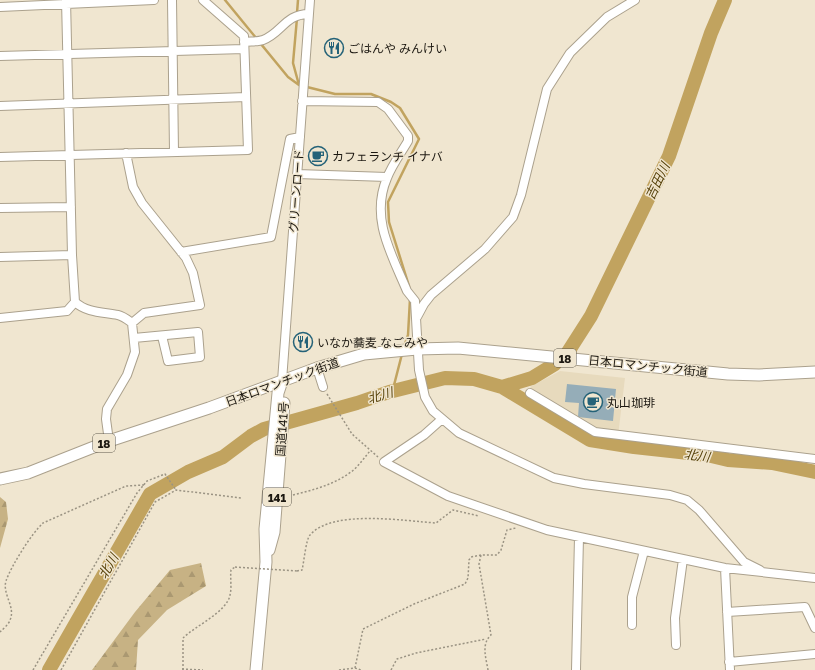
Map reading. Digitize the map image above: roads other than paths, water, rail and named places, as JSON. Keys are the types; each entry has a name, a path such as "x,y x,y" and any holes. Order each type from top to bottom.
{"highway":[{"name":"日本ロマンチック街道","path":"0,479 28,473 109,441 209,408 317,368 364,354 417,349 488,350 728,374 759,375 815,372"},
{"name":"国道141号","path":"256,670 266,562 265,529 278,432 280,409 278,393 282,381"}],"street":[{"path":"0,7 14,3 154,0"},
{"path":"172,0 174,152"},
{"path":"0,157 248,150 244,36 203,0"},
{"name":"グリーンロード","path":"282,381 310,0"},
{"path":"416,318 431,295 485,249 513,217 522,195 547,89 570,53 607,17 636,0"},
{"path":"66,2 72,255 75,302 80,307 98,312 120,315 132,323 134,338 135,352 127,376 107,409 106,419 109,441"},
{"path":"0,56 172,51 244,45 263,41 292,17 301,14 309,14"},
{"path":"0,106 246,97"},
{"path":"302,101 378,102 388,109 408,136 408,141 387,177 379,203 380,220 407,291 415,300 419,370 425,397 433,411 459,433 554,478 584,484 670,495 687,500 699,510 744,562 760,570"},
{"path":"181,252 271,237 290,139 300,138"},
{"path":"126,153 133,187 142,203 181,252 193,273 200,305 144,314 132,323"},
{"path":"297,174 387,177"},
{"path":"0,208 71,206"},
{"path":"0,257 72,255"},
{"path":"0,318 68,311 75,302"},
{"path":"134,338 198,332 200,357 168,361 162,336"},
{"path":"317,368 323,387"},
{"path":"530,393 595,432 815,459"},
{"path":"442,419 424,435 384,462 448,496 547,530 725,568 760,570 815,578"},
{"path":"576,670 579,537"},
{"path":"632,626 632,597 644,551"},
{"path":"676,645 675,618 683,559"},
{"path":"725,568 730,666 815,654"},
{"path":"727,612 804,607 815,628"}],"waterway":[{"path":"225,0 288,77 299,85"},
{"path":"297,13 298,0"},
{"name":"吉田川","path":"568,352 591,316 669,156 711,33 725,0"},
{"path":"297,18 293,63 299,85 335,94 371,94 391,102 400,108 419,139 388,202 389,222 409,286"},
{"path":"404,347 408,335 410,299"},
{"path":"389,392 393,389 402,354"},
{"name":"吉田川","path":"502,387 532,378 555,364"},
{"name":"北川","path":"49,670 150,494 188,472 223,457 251,436 264,429 357,403 389,392 445,378 474,379 502,387 590,440 634,447 707,455 728,460 772,463 815,472"}],"place":[{"name":"ごはんや みんけい","path":"334,48"},
{"name":"カフェランチ イナバ","path":"318,156"},
{"name":"いなか蕎麦 なごみや","path":"303,342"},
{"name":"丸山珈琲","path":"593,402"}]}
